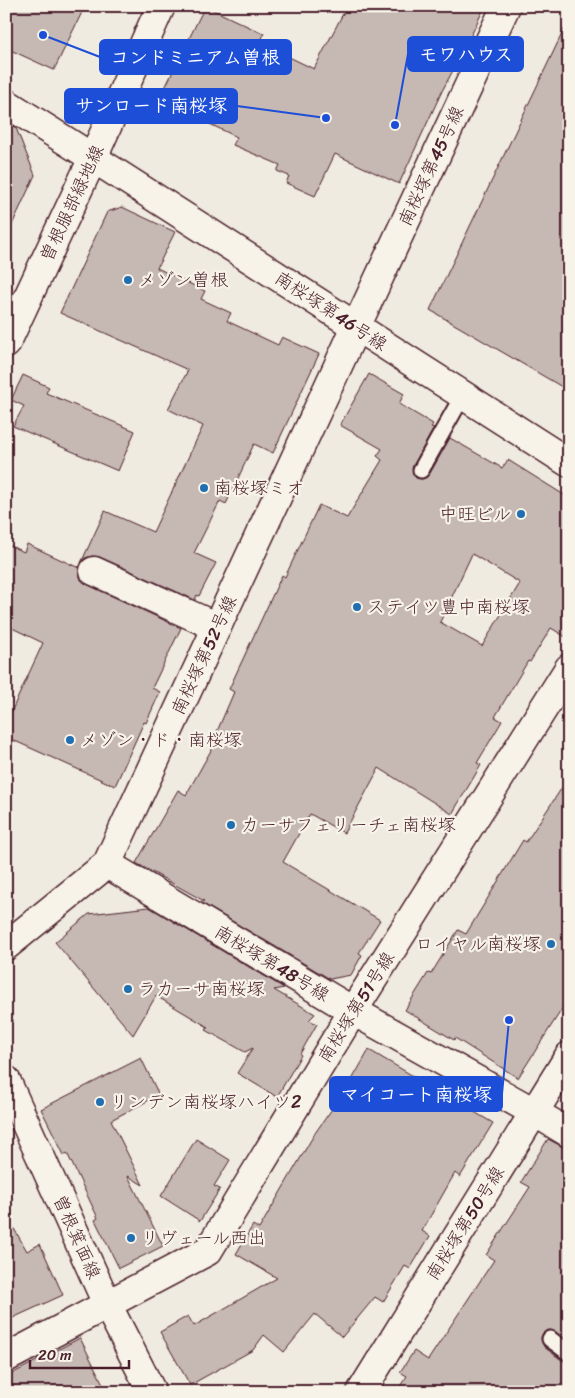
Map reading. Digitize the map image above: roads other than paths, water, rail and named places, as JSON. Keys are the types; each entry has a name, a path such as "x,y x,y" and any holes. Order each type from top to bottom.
{"street":[{"name":"曽根服部緑地線","path":"6,344 93,158 161,6"},
{"name":"南桜塚第45号線","path":"356,327 506,6"},
{"name":"南桜塚第46号線","path":"6,103 569,463"},
{"name":"南桜塚第52号線","path":"6,946 107,864 356,327"},
{"path":"94,571 217,627"},
{"name":"南桜塚第51号線","path":"6,1358 208,1251 353,1011 569,668"},
{"name":"南桜塚第48号線","path":"107,864 353,1011 569,1133"},
{"name":"南桜塚第50号線","path":"362,1392 569,1056"},
{"name":"曽根箕面線","path":"6,1080 107,1304 152,1392"}],"lane":[{"path":"420,470 464,395"},
{"path":"550,1339 569,1353"}],"place":[{"name":"コンドミニアム曽根","path":"43,35"},
{"name":"サンロード南桜塚","path":"326,118"},
{"name":"モワハウス","path":"395,125"},
{"name":"メゾン曽根","path":"128,280"},
{"name":"南桜塚ミオ","path":"204,488"},
{"name":"中旺ビル","path":"521,514"},
{"name":"ステイツ豊中南桜塚","path":"357,607"},
{"name":"メゾン・ド・南桜塚","path":"70,740"},
{"name":"カーサフェリーチェ南桜塚","path":"231,825"},
{"name":"ロイヤル南桜塚","path":"551,944"},
{"name":"ラカーサ南桜塚","path":"128,989"},
{"name":"マイコート南桜塚","path":"509,1020"},
{"name":"リンデン南桜塚ハイツ2","path":"100,1102"},
{"name":"リヴェール西出","path":"131,1238"}]}
